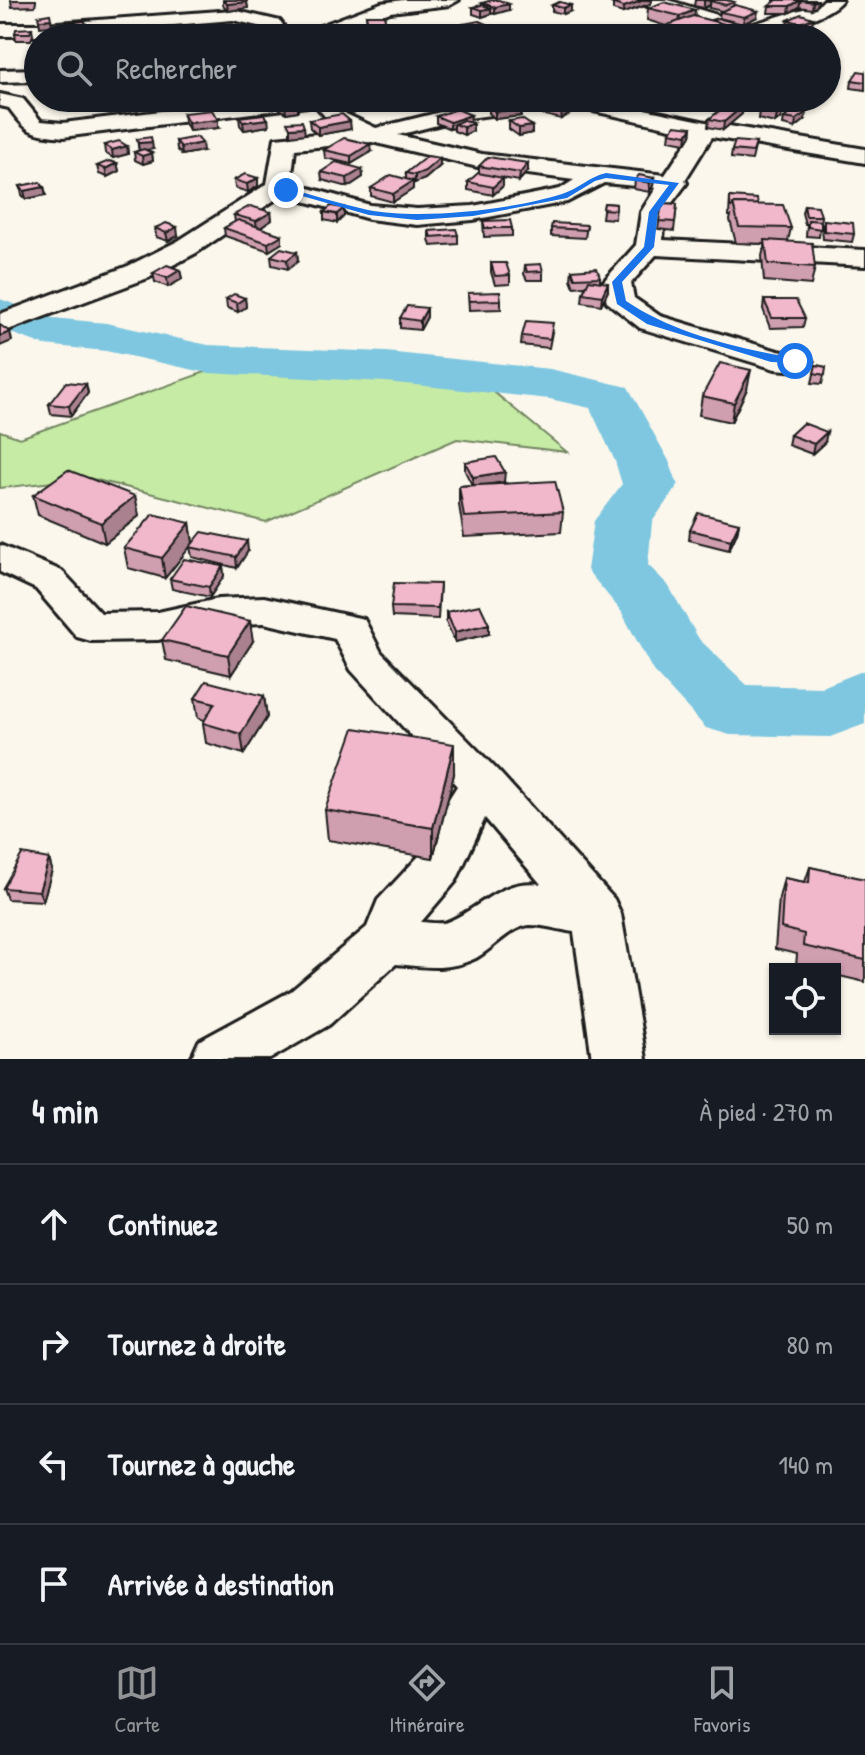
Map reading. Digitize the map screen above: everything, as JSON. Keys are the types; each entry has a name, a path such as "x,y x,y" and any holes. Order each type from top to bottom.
{"street":[{"path":"261,0 273,24"},
{"path":"339,24 387,4 450,0"},
{"path":"647,0 701,14 721,24"},
{"path":"777,24 826,8 833,0"},
{"path":"110,24 233,15 259,24"},
{"path":"0,30 24,30"},
{"path":"0,76 24,75"},
{"path":"0,100 16,103 34,127 63,130 207,112"},
{"path":"330,112 370,136 444,155 675,183"},
{"path":"10,320 138,272 187,247 278,187 284,162 283,143 370,136 468,112"},
{"path":"631,112 706,129 865,156"},
{"path":"706,129 675,183 653,212 649,247 617,282 621,302 636,315 760,356 798,362"},
{"path":"278,187 369,212 417,217 473,213 567,195 593,179 606,176"},
{"path":"649,247 865,258"},
{"path":"0,557 49,580 91,627 158,626 218,612 264,610 350,629 365,660 483,784 596,914 619,1059"},
{"path":"218,1059 310,1008 386,941 396,915 439,867 456,826 483,784"},
{"path":"386,941 441,946 458,942 510,908 531,904 596,914"}],"green space":[{"path":"270,349 456,361 567,452 457,439 266,522 89,478 0,488 0,431 20,438"}],"building":[{"path":"224,0 246,0 247,2 227,4"},
{"path":"492,0 509,4 495,7 482,3"},
{"path":"621,0 644,0 624,7 613,4"},
{"path":"777,0 801,0 790,6 769,6"},
{"path":"710,1 734,2 726,5"},
{"path":"560,2 571,5 563,8 552,5"},
{"path":"664,2 695,10 680,16 648,8"},
{"path":"482,5 491,8 482,10 473,7"},
{"path":"735,5 758,11 744,17 720,12"},
{"path":"50,14 51,19 39,20 38,16"},
{"path":"801,14 813,18 801,23 788,20"},
{"path":"366,15 384,15 386,23 368,24"},
{"path":"693,16 724,24 671,24"},
{"path":"717,18 739,24 724,24 711,20"},
{"path":"858,71 865,72 865,82 852,80"},
{"path":"213,112 218,120 188,123 183,113"},
{"path":"448,112 471,115 450,122 436,116"},
{"path":"718,112 736,112 724,122 709,119"},
{"path":"792,112 806,112 796,120 784,118"},
{"path":"264,114 268,119 243,122 239,117"},
{"path":"342,114 350,121 318,127 309,120"},
{"path":"522,119 532,126 519,128 509,121"},
{"path":"463,120 473,123 464,127 454,124"},
{"path":"302,121 304,127 290,128 287,122"},
{"path":"675,125 692,127 687,135 670,132"},
{"path":"151,137 152,142 138,143 137,139"},
{"path":"197,137 202,143 181,147 176,141"},
{"path":"344,138 370,144 351,156 324,150"},
{"path":"119,141 127,146 112,150 104,145"},
{"path":"735,141 756,143 753,152 732,150"},
{"path":"144,149 152,153 142,156 134,152"},
{"path":"427,156 440,158 425,171 415,175 406,173"},
{"path":"488,157 528,163 520,173 479,166"},
{"path":"109,161 117,163 105,169 97,166"},
{"path":"336,162 362,169 347,178 321,172"},
{"path":"478,173 503,178 493,187 468,182"},
{"path":"245,174 258,178 247,184 234,180"},
{"path":"391,175 413,181 393,194 371,188"},
{"path":"639,175 654,178 650,183 635,180"},
{"path":"40,182 44,187 24,191 20,186"},
{"path":"730,197 757,199 758,205 733,204 730,207"},
{"path":"604,203 616,204 616,210 603,209"},
{"path":"662,203 677,204 675,222 659,221"},
{"path":"733,204 783,205 791,228 739,227"},
{"path":"804,205 818,206 821,216 806,216"},
{"path":"250,206 271,212 256,221 234,215"},
{"path":"331,206 344,208 337,214 324,212"},
{"path":"238,220 282,235 268,243 224,228"},
{"path":"510,220 512,228 485,228 483,221"},
{"path":"808,220 821,221 821,229 808,227"},
{"path":"824,220 853,223 854,234 824,231"},
{"path":"166,223 177,227 166,233 155,228"},
{"path":"552,223 587,225 586,230 551,228"},
{"path":"456,229 458,235 431,237 429,231"},
{"path":"765,240 812,243 815,267 768,264"},
{"path":"281,248 297,252 287,260 271,256"},
{"path":"491,263 506,263 510,275 495,276"},
{"path":"541,264 543,271 527,272 525,265"},
{"path":"167,265 180,270 167,278 153,273"},
{"path":"597,268 600,277 575,278 572,270"},
{"path":"589,280 608,283 602,296 583,293"},
{"path":"500,292 501,300 469,301 468,293"},
{"path":"234,294 245,298 237,303 226,299"},
{"path":"764,300 796,300 805,318 772,318"},
{"path":"407,306 427,308 420,321 400,318"},
{"path":"526,321 553,323 550,339 522,336"},
{"path":"0,325 10,332 0,336"},
{"path":"720,363 751,370 734,403 702,396"},
{"path":"816,365 826,367 825,375 814,373"},
{"path":"66,382 86,384 69,406 49,404"},
{"path":"803,423 827,432 814,444 790,435"},
{"path":"496,457 505,472 473,477 465,462"},
{"path":"68,470 135,496 101,523 33,495"},
{"path":"555,481 563,512 464,517 459,486"},
{"path":"698,513 739,523 731,540 690,530"},
{"path":"153,514 190,523 162,558 124,548"},
{"path":"202,532 247,541 236,557 190,547"},
{"path":"184,559 223,566 209,587 170,579"},
{"path":"394,583 440,584 438,608 391,607"},
{"path":"480,605 489,624 455,632 446,612"},
{"path":"186,606 250,621 228,655 162,640"},
{"path":"206,681 264,696 241,734 203,723 215,703 195,698"},
{"path":"354,728 454,744 433,828 325,810"},
{"path":"22,854 49,859 39,891 3,888"},
{"path":"810,867 865,879 865,960 803,946 804,934 781,928 784,878 809,883"}],"waterway":[{"path":"0,313 44,331 106,337 208,359 386,367 550,384 610,398 642,461 650,485 623,521 617,570 646,600 676,655 730,710 830,712 865,695"}],"route":[{"path":"286,190 369,212 417,217 473,213 567,195 593,179 606,176 675,183 653,212 649,247 617,282 621,302 650,322 775,360 795,361"}]}
